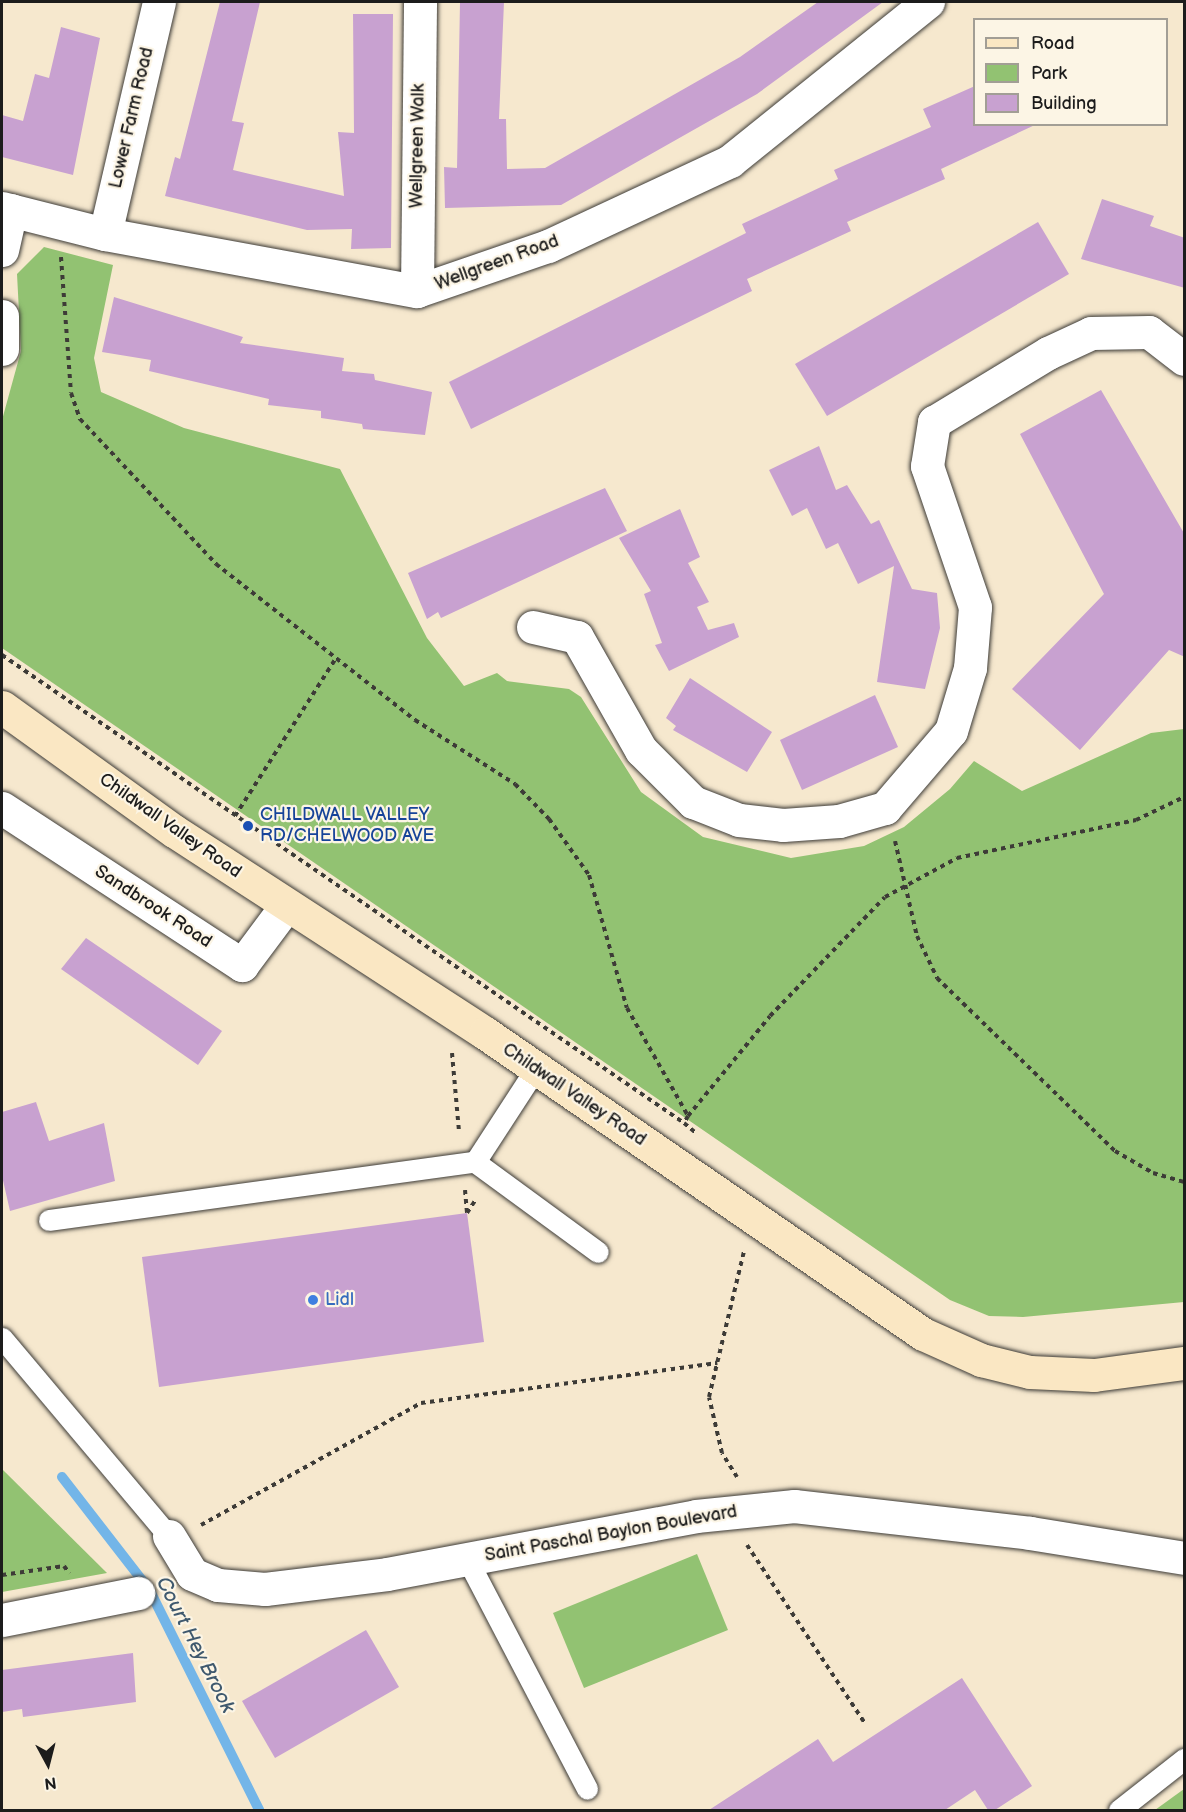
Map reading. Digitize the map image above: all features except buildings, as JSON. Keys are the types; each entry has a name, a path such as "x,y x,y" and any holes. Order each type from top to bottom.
{"main road":[{"name":"Childwall Valley Road","path":"2,707 286,906 536,1068 751,1219 923,1334 981,1360 1029,1372 1094,1375 1185,1363"}],"street":[{"name":"Lower Farm Road","path":"105,234 159,2"},
{"name":"Wellgreen Walk","path":"417,291 420,2"},
{"name":"Wellgreen Road","path":"6,208 105,234 417,291 548,246 730,161 928,2"},
{"path":"2,250 6,208"},
{"path":"2,316 2,349"},
{"path":"533,627 577,637 640,750 693,802 738,820 783,825 839,821 885,808 951,731 970,668 975,607 927,466 934,422 1048,353 1091,333 1149,332 1185,359"},
{"name":"Sandbrook Road","path":"2,808 242,965 286,906"},
{"name":"Saint Paschal Baylon Boulevard","path":"192,1574 219,1585 265,1588 467,1559 696,1516 794,1506 1030,1533 1185,1558"},
{"path":"169,1536 192,1574"},
{"path":"2,1620 138,1593"}],"lane":[{"path":"468,1163 536,1068"},
{"path":"49,1220 468,1163 598,1252"},
{"path":"2,1338 169,1536"},
{"path":"467,1559 587,1790"},
{"path":"1119,1810 1185,1759"}],"path":[{"path":"66,224 61,260 66,338 71,393 80,419 216,564 415,720 515,784 564,837 589,875 627,1008 688,1116"},
{"path":"2,655 684,1123 709,1143 689,1174"},
{"path":"235,816 336,658"},
{"path":"684,1123 829,952 885,897 977,851 1136,820 1185,797"},
{"path":"885,808 921,949 956,998 1115,1151 1153,1173 1185,1182"},
{"path":"448,1010 468,1163 467,1214"},
{"path":"739,1480 722,1454 709,1397 751,1219"},
{"path":"192,1574 198,1527 421,1403 717,1363"},
{"path":"741,1536 864,1722"}],"green space":[{"path":"44,247 113,265 94,358 101,392 184,428 340,469 427,638 464,686 497,673 507,681 569,689 581,697 641,792 703,837 791,858 864,846 904,827 950,789 974,761 1022,791 1151,733 1184,729 1184,1302 1023,1317 989,1316 950,1300 2,648 2,420 21,351 17,274"},
{"path":"2,1469 107,1573 2,1592"},
{"path":"697,1554 728,1630 584,1688 553,1613"},
{"path":"1184,1789 1184,1810 1155,1810"}],"waterway":[{"name":"Court Hey Brook","path":"62,1477 149,1589 259,1810"}],"place":[{"name":"CHILDWALL VALLEY RD/CHELWOOD AVE","path":"248,826"},
{"name":"Lidl","path":"313,1300"}]}
